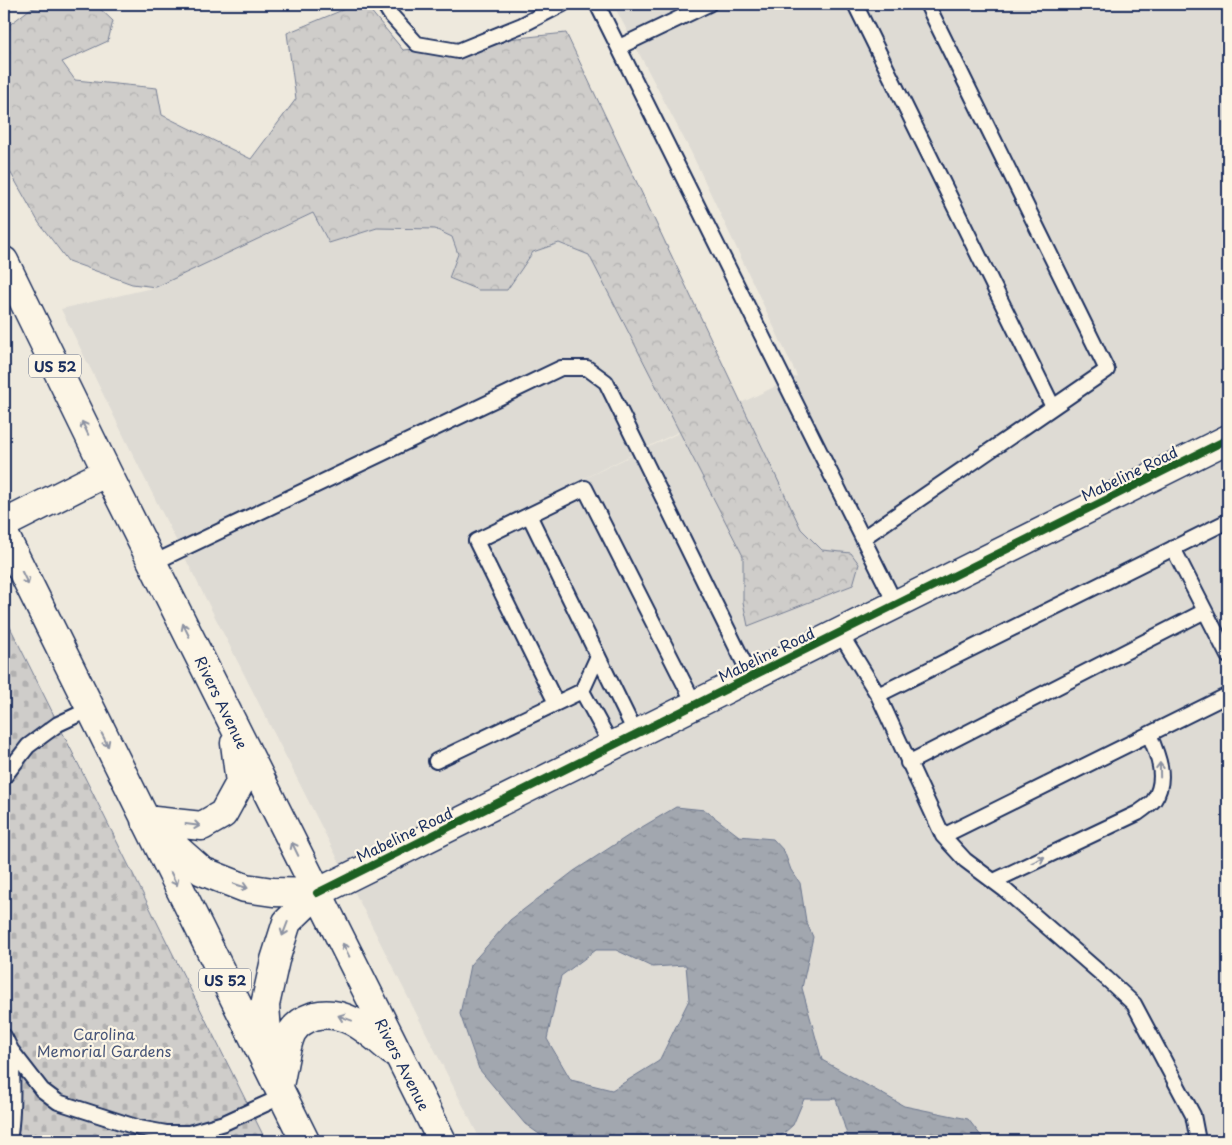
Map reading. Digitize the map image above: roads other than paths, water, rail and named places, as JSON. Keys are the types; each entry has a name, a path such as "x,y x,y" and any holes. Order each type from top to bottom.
{"main road":[{"name":"Rivers Avenue","path":"4,261 107,472 442,1141"},
{"name":"Mabeline Road","path":"317,893 1228,439"},
{"path":"4,524 107,472"},
{"name":"US 52","path":"4,534 305,1141"},
{"path":"145,820 202,826 223,814 240,783 232,721"},
{"path":"145,820 202,871 245,888 272,892 317,893"},
{"path":"277,1085 265,1005 275,960 287,922 317,893"},
{"path":"277,1085 291,1035 299,1024 313,1016 331,1014 349,1018 399,1056"}],"lane":[{"path":"384,4 390,14 417,44 458,51 522,25 563,4"},
{"path":"597,4 896,605"},
{"path":"618,47 709,4"},
{"path":"855,4 1053,407"},
{"path":"862,538 1107,370 927,4"},
{"path":"153,563 561,368 587,368 606,382 751,676"},
{"path":"556,703 476,541 585,488 695,705"},
{"path":"529,515 598,656 624,740"},
{"path":"878,695 1228,521"},
{"path":"1173,548 1228,656"},
{"path":"908,763 1205,611"},
{"path":"840,633 878,695 943,836 964,860 994,881 1134,1004 1193,1115 1198,1141"},
{"path":"436,760 582,691 598,656"},
{"path":"582,691 624,740"},
{"path":"943,836 1228,695"},
{"path":"4,777 28,746 58,724 90,710"},
{"path":"994,881 1138,813 1153,802 1160,788 1161,771 1160,760 1149,734"},
{"path":"4,1036 11,1050 42,1090 58,1102 139,1128 166,1133 188,1133 224,1123 277,1085"},
{"path":"9,1141 13,1087 11,1050"}],"water":[{"path":"676,807 705,810 739,836 773,839 784,851 791,870 800,883 806,921 813,937 802,988 822,1060 904,1106 968,1119 985,1141 849,1141 836,1099 804,1099 793,1125 775,1141 549,1141 525,1124 479,1069 460,1014 470,965 510,920 574,871","holes":["596,950 616,950 652,967 686,965 689,1000 659,1061 612,1090 571,1080 547,1039 561,976"]}],"park label":[{"name":"Carolina Memorial Gardens","path":"104,1042"}]}
